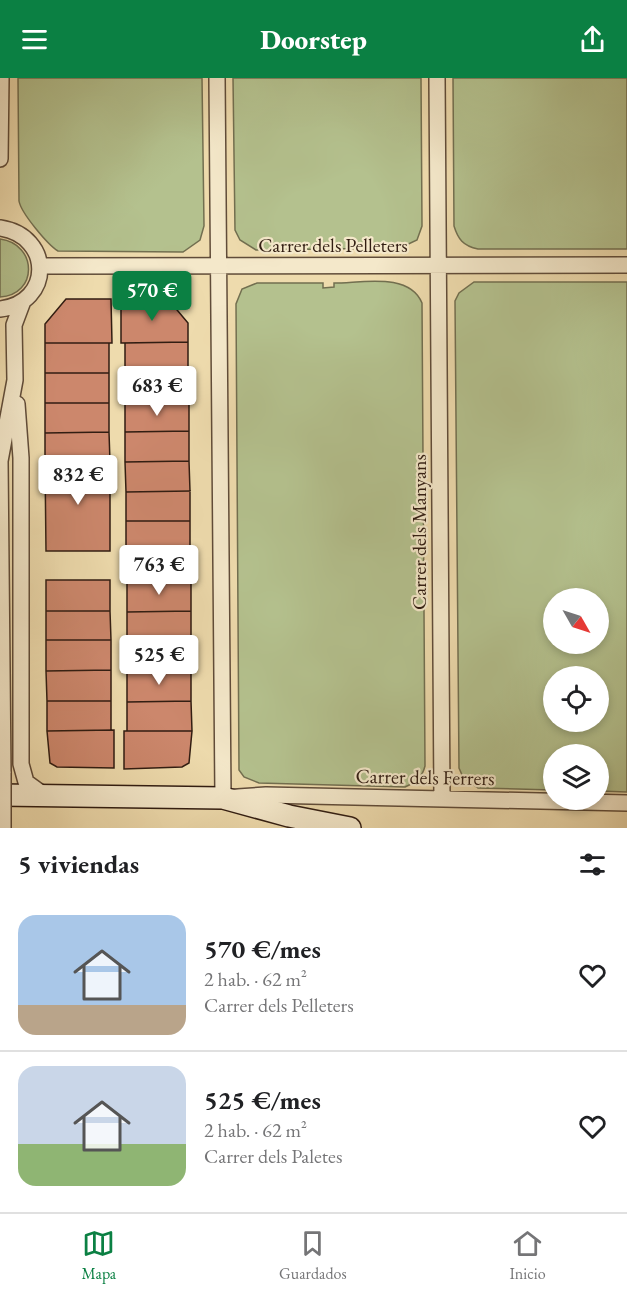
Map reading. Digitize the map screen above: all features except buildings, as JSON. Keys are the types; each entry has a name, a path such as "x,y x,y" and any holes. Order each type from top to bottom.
{"main road":[{"path":"0,795 223,798 289,816 350,828"}],"street":[{"path":"0,159 1,78"},
{"path":"218,78 223,798"},
{"name":"Carrer dels Manyans","path":"437,78 442,798"},
{"path":"0,228 23,235 38,255 40,266 38,280 32,292 23,301 14,326 15,380 21,458 21,764 26,782 46,796"},
{"name":"Carrer dels Pelleters","path":"40,266 627,265"},
{"path":"0,309 23,301"},
{"path":"3,828 0,461 15,380"},
{"name":"Carrer dels Ferrers","path":"223,798 266,795 627,803"}],"green space":[{"path":"18,78 202,78 204,226 200,240 183,252 58,251 54,248 30,221 19,201"},
{"path":"233,78 421,78 422,226 417,240 400,248 256,250 240,240 235,230"},
{"path":"453,78 627,78 627,249 478,249 462,241 454,226"},
{"path":"0,239 12,243 21,250 27,259 28,269 27,279 21,288 12,294 0,297"},
{"path":"384,281 407,287 416,293 422,303 425,766 418,779 405,787 259,783 244,777 239,770 236,304 242,289 257,283 323,283 323,288 334,287 334,283"},
{"path":"474,282 627,282 627,792 609,791 609,744 543,744 543,790 478,788 463,777 459,768 455,301 459,293"}]}
